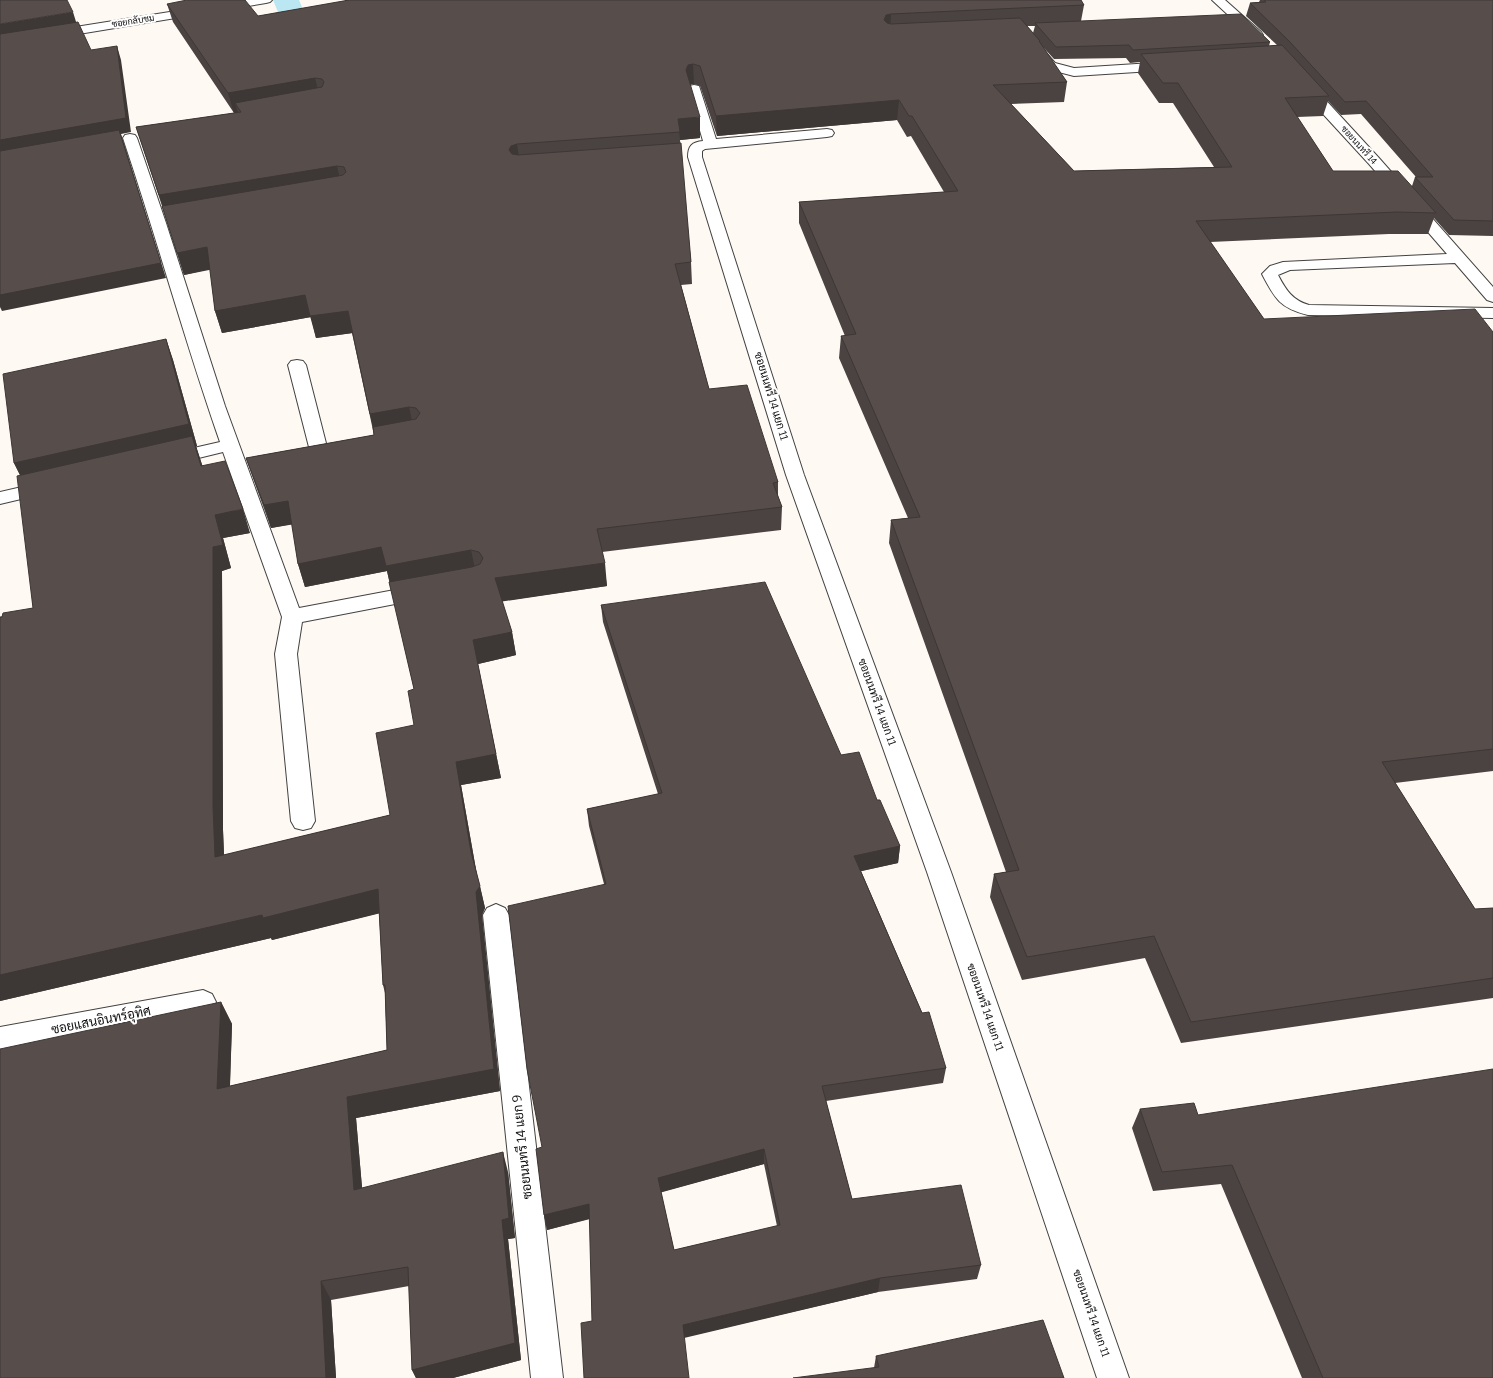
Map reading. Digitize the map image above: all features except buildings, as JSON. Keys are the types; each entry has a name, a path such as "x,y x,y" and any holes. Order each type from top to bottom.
{"street":[{"path":"174,0 183,13"},
{"name":"ซอยกลับชม","path":"0,43 266,0"},
{"path":"1218,0 1244,21 1265,43"},
{"path":"1228,22 1244,21"},
{"path":"1027,38 1051,66 1074,72 1180,66"},
{"name":"ซอยนนทรี 14","path":"1296,76 1374,161 1493,297"},
{"name":"ซอยนนทรี 14 แยก 11","path":"694,90 695,153 795,475 939,872 1114,1378"},
{"path":"695,153 827,133"},
{"path":"130,138 166,222 199,354 231,445 247,470 292,617 286,654 303,820"},
{"path":"1459,258 1288,265 1276,269 1270,274 1283,300 1294,306 1308,310 1493,313"},
{"path":"297,365 320,455"},
{"path":"154,463 231,445"},
{"path":"0,498 62,484"},
{"path":"292,617 438,589"},
{"name":"ซอยนนทรี 14 แยก 9","path":"496,915 547,1378"},
{"name":"ซอยแสนอินทร์อุทิศ","path":"0,1039 203,1002"}],"waterway":[{"path":"286,0 291,15 323,67"}]}
